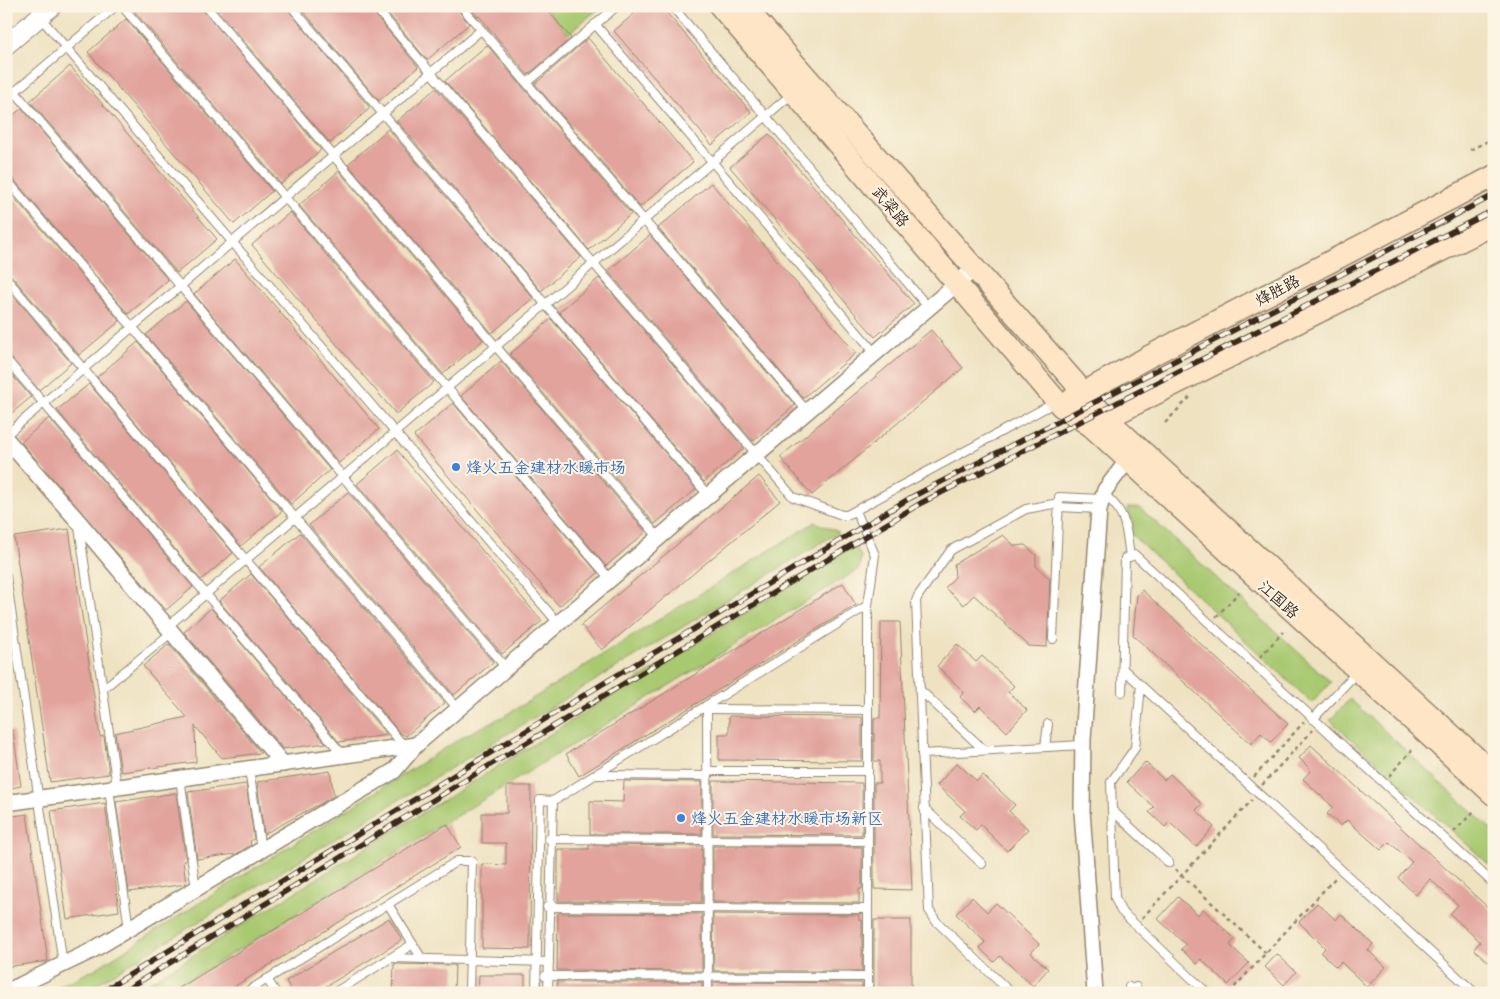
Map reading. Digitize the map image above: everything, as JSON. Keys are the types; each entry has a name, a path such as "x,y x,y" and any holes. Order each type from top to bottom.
{"main road":[{"name":"武梁路","path":"720,6 1059,404"},
{"name":"武梁路","path":"744,6 1084,392"},
{"name":"烽胜路","path":"1059,404 1494,176"},
{"path":"1099,423 1494,224"},
{"name":"江国路","path":"1084,392 1099,423 1127,461 1494,795"},
{"name":"江国路","path":"1059,404 1099,423 1494,774"}],"street":[{"path":"6,46 46,11"},
{"path":"6,992 129,929 394,771 410,746 458,709 974,269"},
{"path":"6,439 78,520 283,764"},
{"path":"1095,993 1082,811 1083,744 1101,501 1127,461"},
{"path":"6,803 410,746"}],"lane":[{"path":"6,100 116,6"},
{"path":"122,6 610,579"},
{"path":"206,6 659,538"},
{"path":"291,6 708,496"},
{"path":"374,6 793,497 842,516 1059,404"},
{"path":"461,6 807,411"},
{"path":"527,83 616,6"},
{"path":"672,6 928,308"},
{"path":"46,11 67,48 558,624"},
{"path":"595,24 875,353"},
{"path":"6,435 481,30"},
{"path":"15,92 506,668"},
{"path":"103,689 246,559 794,92"},
{"path":"6,180 458,709"},
{"path":"6,278 246,559 410,746"},
{"path":"6,359 343,756"},
{"path":"1011,993 932,916 928,903 916,601 945,556 951,550 1026,509 1113,501 1122,514 1130,557"},
{"path":"1053,639 1059,505"},
{"path":"856,510 875,555 868,605 868,993"},
{"path":"78,520 103,689 129,929"},
{"path":"1122,692 1125,558 1136,555 1494,884"},
{"path":"6,576 63,964"},
{"path":"536,993 540,800 553,801 708,707 868,605"},
{"path":"1124,669 1475,993"},
{"path":"1314,719 1358,671"},
{"path":"1141,685 1136,748 1113,777 1115,898 1121,911 1207,993"},
{"path":"920,690 984,750"},
{"path":"708,707 868,710"},
{"path":"708,707 708,993"},
{"path":"1046,747 1048,724"},
{"path":"922,754 1083,744"},
{"path":"249,769 261,850"},
{"path":"595,775 868,771"},
{"path":"180,778 196,888"},
{"path":"548,993 553,801"},
{"path":"924,808 982,864"},
{"path":"1113,811 1169,863"},
{"path":"539,839 868,841"},
{"path":"245,993 457,861 472,861 469,993"},
{"path":"388,904 422,959"},
{"path":"538,907 868,909"},
{"path":"334,993 413,944"},
{"path":"390,958 549,962"},
{"path":"536,976 868,978"},
{"path":"267,979 276,993"}],"path":[{"path":"1470,150 1494,138"},
{"path":"1210,624 1239,592"},
{"path":"1254,664 1283,632"},
{"path":"1248,783 1314,719"},
{"path":"1136,925 1257,792 1314,719"},
{"path":"1383,782 1412,750"},
{"path":"1446,841 1476,809"},
{"path":"1169,863 1266,953"},
{"path":"1229,993 1342,871"}],"green space":[{"path":"544,6 593,6 597,10 568,34"},
{"path":"1127,508 1140,508 1331,682 1312,703 1131,534 1132,521"},
{"path":"815,522 839,532 82,993 45,993 95,969 464,736 508,714"},
{"path":"855,545 861,556 859,569 168,993 132,993"},
{"path":"1350,699 1494,832 1494,869 1330,720"}],"building":[{"path":"141,6 200,6 321,150 281,184 135,12"},
{"path":"214,6 285,6 370,108 330,143"},
{"path":"299,6 368,6 418,67 379,101"},
{"path":"382,6 455,6 469,24 427,60"},
{"path":"469,6 544,6 571,38 528,75"},
{"path":"643,6 661,6 751,112 712,145 614,31"},
{"path":"126,19 272,191 234,224 88,52"},
{"path":"588,38 693,162 640,207 535,84"},
{"path":"487,45 631,214 589,250 445,81"},
{"path":"70,66 217,239 177,273 30,101"},
{"path":"436,88 581,257 541,291 397,121"},
{"path":"22,108 168,280 128,314 10,175 6,174 6,121"},
{"path":"388,129 533,298 492,333 348,164"},
{"path":"769,134 914,304 875,337 730,167"},
{"path":"339,171 483,340 443,374 299,205"},
{"path":"711,183 856,353 803,398 658,228"},
{"path":"6,188 120,321 79,355 10,274 6,272"},
{"path":"290,212 434,382 396,414 252,245"},
{"path":"650,235 795,405 753,441 608,271"},
{"path":"235,259 379,429 339,463 194,294"},
{"path":"599,278 744,448 704,482 559,312"},
{"path":"6,287 71,363 39,390 6,354"},
{"path":"186,301 330,470 291,504 146,335"},
{"path":"551,319 696,489 655,524 510,354"},
{"path":"931,330 963,368 812,495 780,457"},
{"path":"138,342 282,511 241,546 97,377"},
{"path":"501,361 646,532 606,566 461,396"},
{"path":"6,368 31,397 6,418"},
{"path":"89,384 233,553 201,580 57,410"},
{"path":"453,403 598,573 559,606 414,436"},
{"path":"49,418 193,587 166,610 21,442"},
{"path":"397,450 542,621 502,654 357,484"},
{"path":"759,476 780,501 602,650 581,625"},
{"path":"348,492 493,662 454,695 309,525"},
{"path":"69,529 100,737 104,736 109,774 50,782 14,537"},
{"path":"300,533 445,703 406,736 400,733 259,567"},
{"path":"1003,535 1015,546 1025,545 1036,555 1036,566 1050,579 1047,647 1029,646 974,595 964,605 945,588 955,577 954,564"},
{"path":"251,574 387,735 339,742 219,601"},
{"path":"843,583 856,605 579,776 566,754"},
{"path":"1142,590 1288,724 1271,742 1261,733 1251,744 1133,635 1137,595"},
{"path":"211,608 326,743 283,749 184,632"},
{"path":"881,622 900,622 912,890 874,889 874,783 880,783 880,761 874,761 874,718 880,718"},
{"path":"169,644 261,753 222,758 195,726 196,762 121,772 115,733 187,717 143,666"},
{"path":"957,644 976,662 982,656 1014,686 1008,692 1027,710 1007,732 980,706 975,711 960,697 964,692 937,666"},
{"path":"729,716 862,717 862,761 719,760 719,734 729,734"},
{"path":"6,731 13,731 21,786 6,789"},
{"path":"1311,745 1494,913 1494,955 1488,962 1474,949 1480,942 1450,914 1458,905 1430,879 1416,895 1398,878 1412,862 1389,842 1381,850 1347,820 1341,826 1327,814 1333,807 1303,779 1311,770 1299,758"},
{"path":"1145,762 1164,780 1170,774 1202,804 1196,810 1214,827 1196,847 1169,822 1165,827 1149,812 1154,807 1127,782"},
{"path":"957,763 977,781 983,775 1015,805 1009,811 1028,829 1007,851 981,825 976,830 960,816 965,811 937,785"},
{"path":"330,771 334,796 264,834 257,782"},
{"path":"624,781 702,782 702,834 590,834 590,801 623,802"},
{"path":"713,781 862,783 862,835 713,834"},
{"path":"246,784 254,839 250,841 251,845 236,854 197,859 188,792"},
{"path":"507,786 531,786 530,949 482,948 482,864 506,865 506,843 482,843 482,813 507,813"},
{"path":"176,793 186,861 183,861 186,884 129,892 116,802"},
{"path":"105,803 119,911 67,919 51,811"},
{"path":"27,814 48,961 6,967 6,817"},
{"path":"447,824 461,847 224,993 171,993"},
{"path":"589,845 702,846 702,902 558,901 558,849 589,849"},
{"path":"713,846 862,847 862,889 859,889 859,903 713,902"},
{"path":"972,897 987,912 996,903 1039,944 1031,953 1048,969 1033,986 1000,956 994,962 980,948 985,942 956,914"},
{"path":"1178,897 1198,915 1203,909 1235,939 1230,945 1249,963 1228,985 1201,959 1197,964 1181,949 1186,945 1158,919"},
{"path":"1317,903 1336,920 1341,914 1373,944 1368,950 1386,967 1367,987 1341,962 1336,967 1321,953 1325,948 1299,922"},
{"path":"558,913 702,914 702,971 557,970"},
{"path":"713,914 859,915 859,920 862,920 862,971 714,971"},
{"path":"389,918 402,940 315,993 293,993 286,981"},
{"path":"874,920 911,920 911,993 874,993"},
{"path":"1277,954 1296,972 1284,985 1265,967"},
{"path":"394,964 455,965 454,993 393,993"},
{"path":"479,975 525,975 525,993 478,993"},
{"path":"557,982 702,982 702,993 557,993"},
{"path":"714,982 862,983 862,993 714,993"}],"railway":[{"path":"100,993 581,697 910,498 1494,195"},
{"path":"121,993 490,765 921,503 1494,210"}],"place":[{"name":"烽火五金建材水暖市场","path":"456,467"},
{"name":"烽火五金建材水暖市场新区","path":"681,818"}]}
